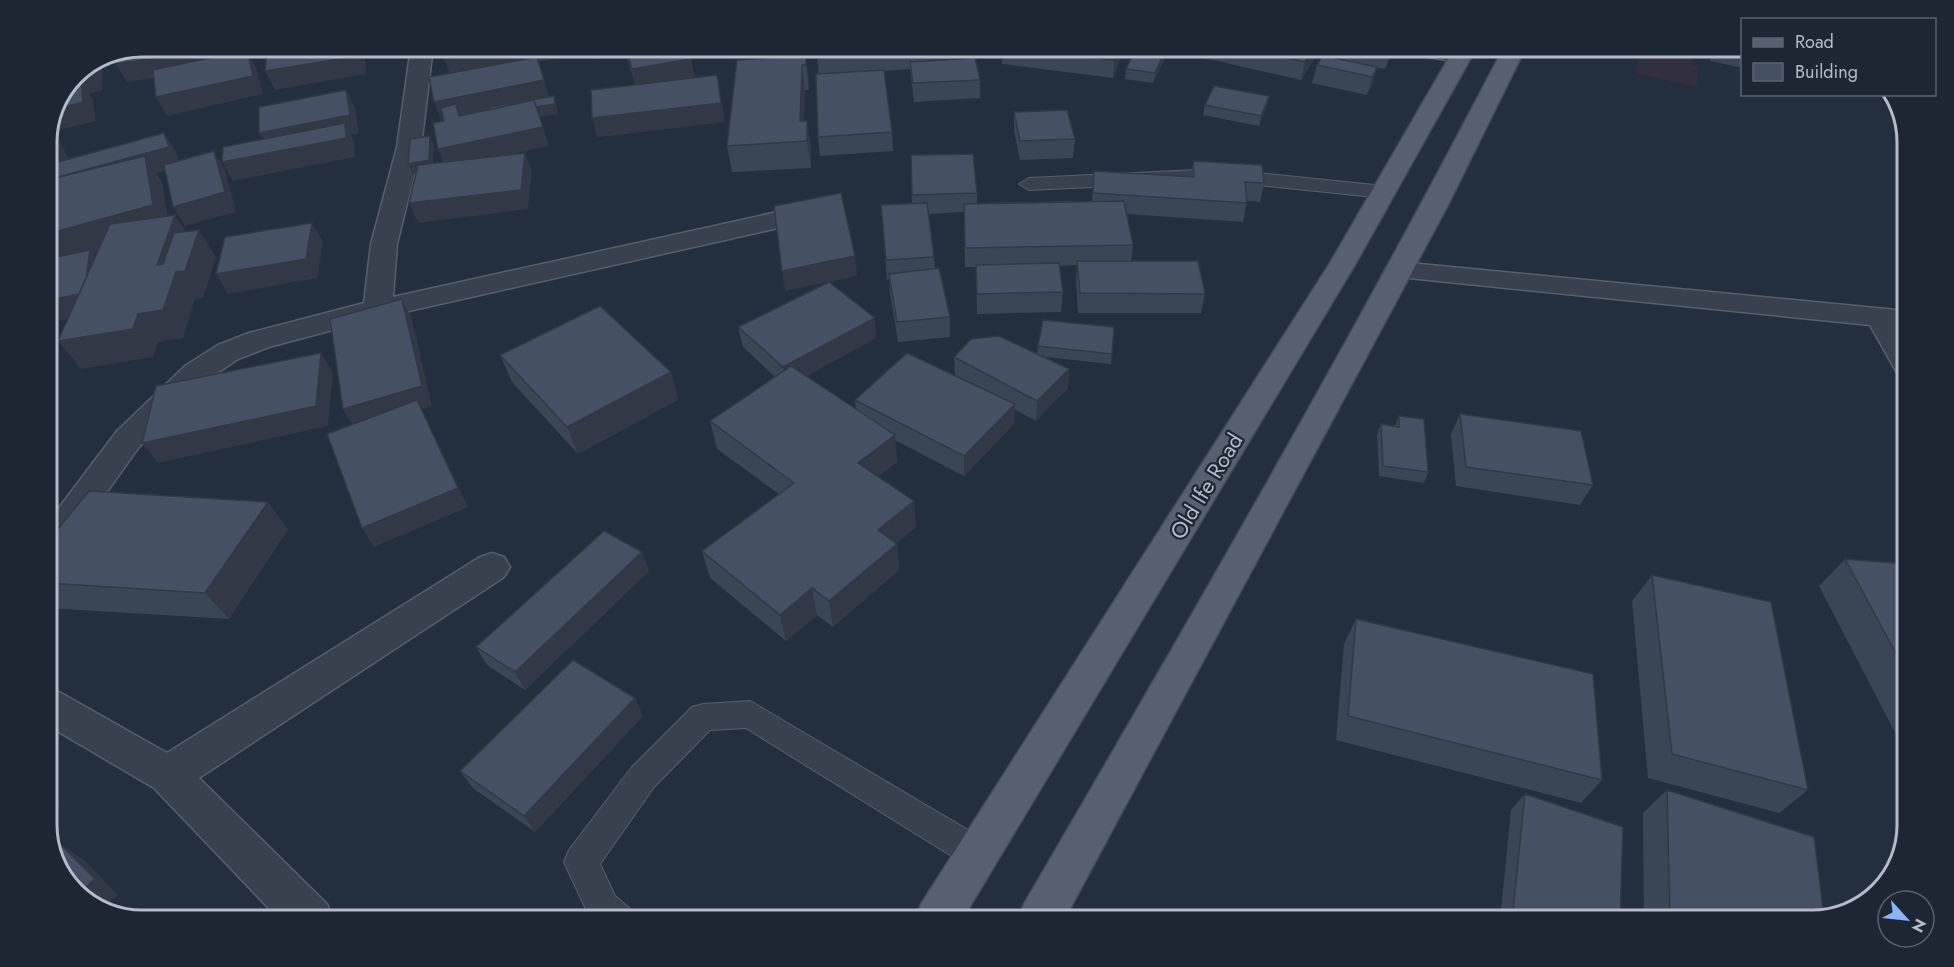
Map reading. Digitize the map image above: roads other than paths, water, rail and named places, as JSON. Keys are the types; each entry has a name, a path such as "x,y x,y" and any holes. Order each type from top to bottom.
{"main road":[{"name":"Old Ife Road","path":"944,910 1140,595 1384,192 1460,57"},
{"path":"1047,910 1208,623 1399,270 1509,57"}],"street":[{"path":"378,309 384,244 409,147 421,57"},
{"path":"57,536 128,439 196,373 228,352 259,340 378,309 828,209"},
{"path":"1399,270 1894,319"},
{"path":"168,775 492,567"},
{"path":"57,711 168,775 300,910"}],"lane":[{"path":"1029,184 1218,175 1384,192"},
{"path":"605,910 582,862 643,777 703,717 750,714 978,854"}]}
